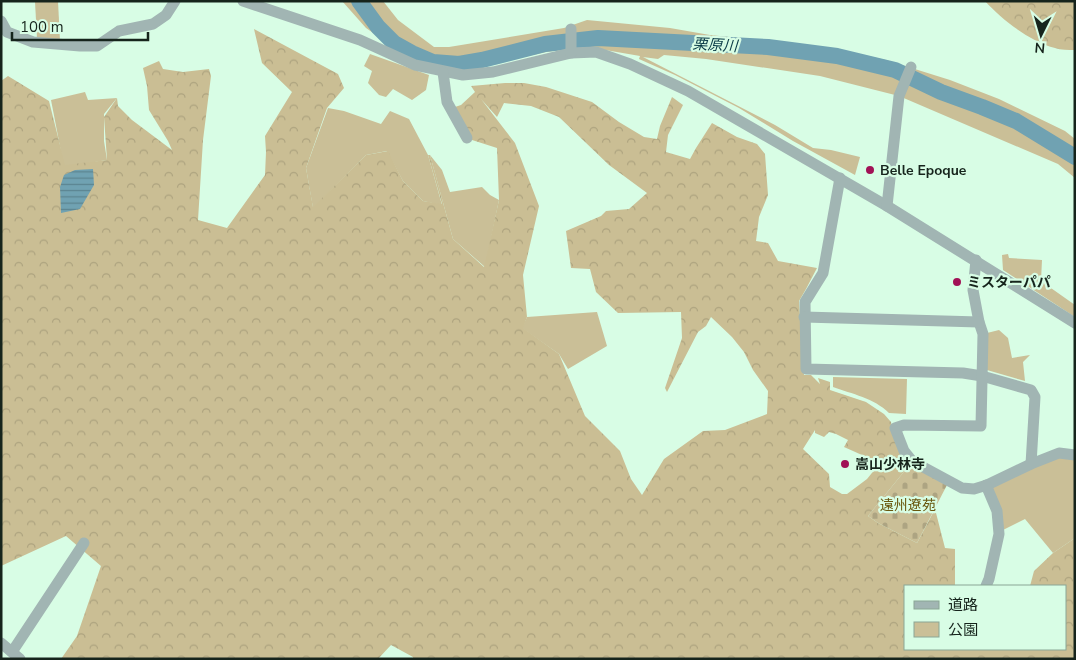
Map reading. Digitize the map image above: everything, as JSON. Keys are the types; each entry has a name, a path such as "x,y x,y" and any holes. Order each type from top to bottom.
{"street":[{"path":"1,21 7,32 33,42 97,46 119,31 153,24 166,15 175,1"},
{"path":"243,1 360,40 415,65 462,75 493,72 571,50 596,52 630,64 688,91 840,178 976,260 1075,323"},
{"path":"571,29 571,50"},
{"path":"888,206 900,96 911,67"},
{"path":"444,72 447,102 467,138"},
{"path":"840,178 823,274 805,302 806,369 963,373 982,376 1031,390 1035,397 1031,464"},
{"path":"976,260 973,290 983,334 980,426 904,425 894,428 904,451 912,461 962,488 974,489 1059,453 1075,455"},
{"path":"804,317 979,322"},
{"path":"986,485 997,511 999,533 986,585"},
{"path":"1,643 16,655 84,543"}],"green space":[{"path":"58,1 60,41 37,38 35,2"},
{"path":"342,1 383,1 398,20 434,47 449,47 564,28 587,20 670,28 710,35 803,45 886,60 950,80 999,99 1065,131 1075,139 1075,178 1058,164 899,96 820,76 706,59 664,55 658,59 643,57 775,125 813,148 860,157 855,175 793,141 739,108 639,59 640,56 588,47 546,52 481,67 450,69 411,59 366,28"},
{"path":"985,1 1075,1 1075,50 1057,49 1036,41 1008,23"},
{"path":"254,29 338,74 344,88 327,108 306,168 313,207 366,155 388,151 403,181 423,201 442,204 428,155 430,155 453,239 484,267 499,200 497,148 472,140 455,107 461,105 475,92 471,86 524,83 546,87 592,102 619,122 644,137 657,139 660,126 672,97 683,105 668,135 666,152 690,159 712,123 737,137 757,144 765,154 768,195 759,217 756,241 768,243 778,261 817,268 799,301 804,375 811,375 820,384 818,378 830,382 830,390 866,402 884,414 891,422 892,429 911,461 898,460 911,463 868,516 917,543 935,509 945,548 955,549 955,585 904,585 904,650 1066,650 1066,585 1030,585 1034,571 1053,553 1075,538 1075,659 413,659 413,657 391,645 378,659 61,659 77,636 101,566 66,536 1,566 1,81 8,76 49,101 65,165 107,160 104,117 117,98 118,106 132,120 172,150 149,110 143,68 159,61 163,69 183,72 209,69 211,76 203,140 198,220 227,228 265,175 265,136 292,92 262,63","holes":["481,99 497,117 504,103 531,106 559,117 609,165 647,193 629,209 606,211 601,216 566,231 571,268 590,269 596,292 618,313 681,312 682,338 665,388 667,392 698,332 706,326 711,317 732,337 744,352 753,370 768,391 767,414 725,430 703,431 664,459 642,495 631,479 620,451 585,416 559,354 523,328 527,317 523,275 539,206 515,143","815,430 815,433 824,437 829,432 836,434 848,440 844,447 880,463 867,479 847,494 842,494 830,487 829,474 803,449"]},
{"path":"370,54 429,75 426,90 412,100 393,89 386,97 379,95 368,83 372,71 364,66"},
{"path":"85,92 88,100 117,98 104,114 104,141 107,160 64,167 51,100"},
{"path":"328,108 344,111 381,124 390,111 409,119 428,155 442,205 423,201 403,181 387,151 366,155 313,208 306,168"},
{"path":"1040,132 1057,139 1075,152 1075,163 1045,142"},
{"path":"430,155 442,170 450,192 482,187 499,200 485,267 453,239"},
{"path":"1008,254 1009,258 1042,260 1041,281 1075,305 1075,317 1003,270 1002,255"},
{"path":"597,312 607,346 568,369 559,354 522,328 527,317"},
{"path":"999,330 1008,338 1012,358 1030,355 1023,362 1025,381 987,370 987,333"},
{"path":"833,377 907,379 906,414 889,413 870,400 833,387"},
{"path":"1057,453 1075,457 1075,538 1053,553 1025,519 999,532 987,489"},
{"name":"遠州遼苑","path":"911,463 947,485 917,543 868,516"}],"water":[{"path":"93,169 94,185 80,209 61,213 60,187 64,175 75,170"}],"waterway":[{"name":"栗原川","path":"359,1 378,27 394,43 433,62 459,64 545,44 598,38 768,47 837,56 895,70 941,92 1016,121 1075,157"}],"place":[{"name":"Belle Epoque","path":"870,170"},
{"name":"ミスターパパ","path":"957,282"},
{"name":"嵩山少林寺","path":"845,464"}]}
